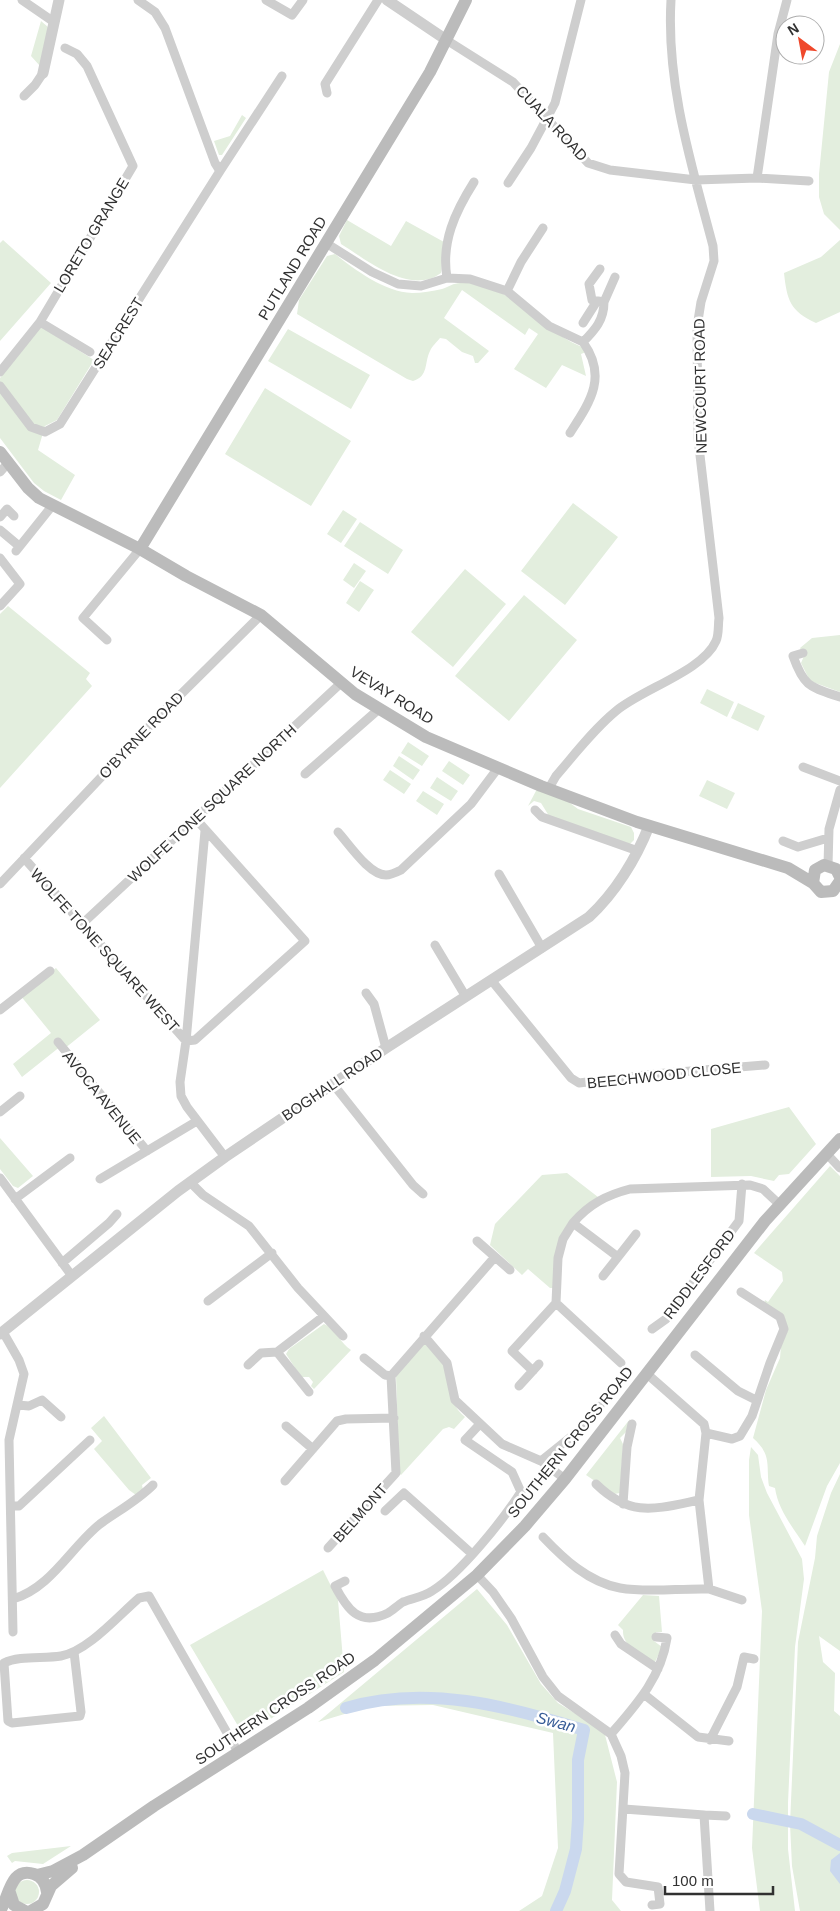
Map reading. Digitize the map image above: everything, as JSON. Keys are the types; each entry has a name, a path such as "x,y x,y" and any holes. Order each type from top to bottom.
{"main road":[{"name":"PUTLAND ROAD","path":"140,549 448,41 466,0"},
{"name":"VEVAY ROAD","path":"0,452 4,467 52,506 140,549 186,576 261,615 341,683 379,709 426,736 498,768 649,826 814,877 818,891 833,892 840,883"},
{"path":"814,877 820,866 828,865 836,869 840,877"},
{"name":"SOUTHERN CROSS ROAD","path":"0,1911 12,1882 18,1876 26,1873 37,1875 53,1871 83,1855 308,1708 362,1670 435,1612 477,1575 524,1526 565,1479 780,1204 840,1139"},
{"name":"SOUTHERN CROSS ROAD","path":"32,1911 43,1904 47,1892 56,1881 73,1868 83,1855"},
{"path":"37,1875 44,1881 47,1892"},
{"path":"9,1890 14,1905 24,1911"}],"street":[{"path":"22,0 54,22"},
{"path":"24,96 35,86 43,73 59,0"},
{"path":"138,0 155,12 165,28 215,163 220,171"},
{"path":"266,0 292,15 303,0"},
{"path":"326,93 325,84 378,0"},
{"path":"387,0 448,41"},
{"path":"508,183 548,118 555,103 581,0"},
{"name":"NEWCOURT ROAD","path":"549,788 556,776 615,711 640,693 687,670 708,653 716,640 719,618 698,438 697,327 701,302 714,261 713,246 674,89 671,57 671,0"},
{"path":"757,178 778,34 786,0"},
{"name":"CUALA ROAD","path":"448,41 512,82 548,118 588,163 610,170 696,180 757,178 809,181"},
{"name":"LORETO GRANGE","path":"0,372 40,322 133,166 86,66 80,57 64,48"},
{"name":"SEACREST","path":"0,386 31,427 45,432 60,424 282,76"},
{"path":"446,278 444,260 448,236 458,208 474,182"},
{"path":"507,291 521,262 542,228"},
{"path":"326,243 372,272 398,284 421,286 446,278 470,279 507,291 549,326 582,342 592,356 595,368 594,385 589,403 570,433"},
{"path":"600,269 589,284 592,300 600,301"},
{"path":"583,322 600,301 615,277"},
{"path":"582,342 601,322 604,313 600,301"},
{"path":"40,322 90,352"},
{"path":"0,530 18,548 52,506"},
{"path":"0,517 7,509 14,516"},
{"path":"107,640 83,618 140,549"},
{"path":"0,558 20,584 0,606"},
{"name":"O'BYRNE ROAD","path":"0,884 154,720 261,615"},
{"path":"803,653 793,656 806,682 812,688 840,697"},
{"name":"WOLFE TONE SQUARE NORTH","path":"82,924 341,683"},
{"path":"305,774 379,709"},
{"path":"802,767 840,781"},
{"path":"338,832 358,856 378,874 388,875 401,870 471,804 498,768"},
{"path":"828,865 828,838 836,818 840,790"},
{"path":"535,810 542,817 638,851"},
{"path":"190,1041 305,941 194,818"},
{"name":"BOGHALL ROAD","path":"1,1333 190,1182 225,1157 386,1048 542,948 596,910 638,851 649,826"},
{"path":"190,1041 205,832"},
{"path":"783,842 798,847 828,838"},
{"name":"WOLFE TONE SQUARE WEST","path":"24,858 190,1041 181,1067 181,1096 197,1121 225,1157"},
{"path":"499,874 542,948"},
{"path":"435,945 466,997"},
{"path":"0,1010 50,971"},
{"name":"BEECHWOOD CLOSE","path":"492,981 571,1078 579,1083 654,1074 765,1065"},
{"path":"366,993 374,1004 386,1048"},
{"name":"AVOCA AVENUE","path":"58,1042 147,1151"},
{"path":"333,1084 413,1185 423,1194"},
{"path":"0,1112 20,1096"},
{"name":"AVOCA AVENUE","path":"100,1179 197,1121"},
{"path":"826,1153 840,1168"},
{"path":"15,1199 70,1158"},
{"path":"0,1178 72,1276"},
{"path":"190,1182 197,1190 249,1226 298,1288 343,1336"},
{"path":"520,1386 536,1368 512,1351 556,1303 558,1258 562,1239 573,1223 594,1203 613,1194 630,1189 742,1184 763,1189 780,1204"},
{"name":"RIDDLESFORD","path":"652,1330 666,1319 739,1221 742,1184"},
{"path":"62,1264 110,1224 117,1214"},
{"path":"573,1223 618,1257"},
{"path":"603,1276 636,1234"},
{"path":"477,1241 494,1258 510,1270"},
{"path":"208,1301 272,1253"},
{"path":"364,1358 385,1375 391,1376 494,1258"},
{"path":"706,1434 732,1439 740,1436 752,1416 756,1400 784,1330 780,1317 741,1292"},
{"path":"556,1303 621,1363"},
{"path":"248,1365 262,1353 277,1352 324,1316"},
{"path":"1,1333 23,1370 18,1404 9,1440 14,1632"},
{"path":"424,1336 447,1363 455,1400 479,1425 502,1444 541,1461 565,1479"},
{"path":"277,1352 309,1392"},
{"path":"696,1355 730,1385 756,1400"},
{"path":"646,1373 704,1424 706,1434 699,1500 709,1589"},
{"name":"BELMONT","path":"328,1548 396,1473 391,1376"},
{"path":"18,1404 29,1406 42,1400 61,1417"},
{"path":"541,1461 582,1428 600,1406"},
{"path":"285,1481 337,1421 346,1419 394,1418"},
{"path":"623,1504 627,1446 632,1424"},
{"path":"465,1440 479,1425"},
{"path":"286,1426 313,1449"},
{"path":"345,1581 335,1586 346,1606 360,1617 375,1618 389,1612 402,1602 438,1588 458,1570 510,1509 521,1492 512,1472 457,1434"},
{"path":"12,1506 19,1506 90,1440"},
{"path":"596,1484 609,1497 631,1508 656,1509 699,1500"},
{"path":"13,1599 24,1596 40,1583 99,1525 142,1496 153,1485"},
{"path":"385,1512 404,1492 471,1554"},
{"path":"543,1537 582,1572 600,1582 633,1589 709,1589 737,1595"},
{"path":"477,1575 493,1592 511,1618 543,1677 558,1696 611,1734 621,1756 625,1773 619,1874 626,1882 658,1887 660,1904"},
{"path":"74,1652 80,1716 23,1722 8,1721 4,1663 62,1656 74,1652 90,1642 139,1598 149,1596 238,1752"},
{"path":"615,1635 627,1648 658,1669"},
{"path":"611,1734 645,1695 658,1669 664,1654 667,1638 656,1636"},
{"path":"710,1740 736,1687 744,1657 754,1659"},
{"path":"645,1695 698,1738 728,1742"},
{"path":"624,1809 726,1816"},
{"path":"704,1815 710,1911"}],"green space":[{"path":"41,21 48,27 40,66 31,56"},
{"path":"840,44 840,230 824,214 819,197 819,174 829,72"},
{"path":"242,115 246,118 222,155 219,155 214,141 230,136"},
{"path":"347,220 391,246 406,221 444,242 441,273 429,279 416,280 403,278 376,266 341,244 339,236"},
{"path":"3,240 51,283 0,341 0,243"},
{"path":"840,240 840,312 816,323 800,314 791,304 784,273 821,257"},
{"path":"335,254 371,279 402,292 427,292 465,283 479,284 497,291 519,304 559,334 582,347 586,352 581,354 586,376 562,365 546,388 514,369 538,334 529,328 525,335 462,290 444,318 489,351 478,363 475,363 473,356 462,352 446,339 440,338 431,349 422,376 413,381 407,379 297,314 299,300 327,256"},
{"path":"40,326 94,360 57,420 45,426 38,450 75,475 61,500 34,483 0,438 0,378"},
{"path":"288,329 370,375 351,409 268,361"},
{"path":"265,388 351,441 311,506 225,454"},
{"path":"573,503 618,537 565,605 521,571"},
{"path":"343,510 357,519 341,543 327,534"},
{"path":"360,522 403,550 388,574 344,546"},
{"path":"354,563 366,571 354,588 343,580"},
{"path":"465,569 506,604 453,667 411,632"},
{"path":"360,581 374,590 359,612 346,603"},
{"path":"524,595 577,640 509,721 455,676"},
{"path":"8,606 90,673 86,679 92,686 0,788 0,614"},
{"path":"840,635 840,692 810,681 801,663 804,656 800,648 812,638"},
{"path":"707,689 734,702 727,717 700,703"},
{"path":"738,703 765,716 758,731 731,718"},
{"path":"408,742 429,756 422,766 401,753"},
{"path":"399,756 420,770 413,780 393,766"},
{"path":"449,761 470,775 463,785 442,771"},
{"path":"390,770 411,784 404,794 383,780"},
{"path":"437,777 458,791 451,801 430,788"},
{"path":"707,780 735,793 727,809 699,796"},
{"path":"537,789 566,800 578,809 631,827 634,833 634,840 630,844 549,816 541,803 534,801 528,806"},
{"path":"423,791 444,804 437,815 416,801"},
{"path":"56,968 100,1020 64,1049 61,1046 22,1077 13,1064 51,1033 20,995"},
{"path":"789,1107 816,1144 789,1174 779,1175 774,1181 751,1176 711,1177 711,1129"},
{"path":"0,1138 33,1176 18,1188 13,1186 0,1169"},
{"path":"830,1166 840,1176 840,1463 827,1486 805,1546 783,1512 775,1488 769,1486 766,1455 753,1438 766,1390 780,1358 781,1346 788,1330 784,1316 764,1303 765,1300 768,1302 783,1281 782,1272 754,1253"},
{"path":"567,1173 598,1197 577,1214 563,1236 555,1261 553,1288 550,1288 528,1269 522,1275 490,1245 495,1224 542,1175"},
{"path":"324,1324 351,1350 314,1389 311,1386 313,1382 309,1377 301,1377 286,1354 289,1349"},
{"path":"426,1344 442,1362 452,1398 459,1411 465,1417 454,1429 449,1427 443,1429 401,1475 397,1471 399,1464 396,1376 420,1345"},
{"path":"104,1416 151,1478 142,1485 143,1490 136,1495 129,1490 94,1449 102,1441 91,1428"},
{"path":"630,1419 627,1431 620,1438 623,1444 620,1493 614,1494 586,1475"},
{"path":"751,1447 758,1455 761,1477 767,1493 802,1559 804,1579 795,1647 788,1803 788,1849 795,1911 760,1911 752,1848 762,1611 749,1515 749,1460"},
{"path":"840,1474 840,1651 819,1636 823,1662 835,1673 834,1711 840,1716 840,1911 800,1911 792,1866 790,1824 798,1642 815,1558 817,1536 831,1493"},
{"path":"323,1570 338,1600 344,1672 244,1736 190,1645"},
{"path":"477,1589 507,1625 541,1684 558,1703 604,1731 617,1782 612,1900 621,1911 519,1911 542,1896 558,1848 553,1733 433,1705 371,1706 318,1722"},
{"path":"643,1595 659,1596 662,1632 656,1632 654,1641 662,1647 655,1662 629,1645 623,1630 618,1625"},
{"path":"71,1846 43,1864 15,1861 12,1863 7,1856 12,1853"},
{"path":"27,1880 36,1883 39,1892 36,1901 27,1904 18,1901 15,1892 18,1883"}],"water":[{"path":"840,1853 840,1884 830,1871 831,1860"}],"waterway":[{"name":"Swan","path":"346,1708 376,1701 436,1698 496,1706 584,1730 578,1760 576,1849 565,1891 556,1911"},
{"path":"753,1814 801,1824 840,1845"}]}
